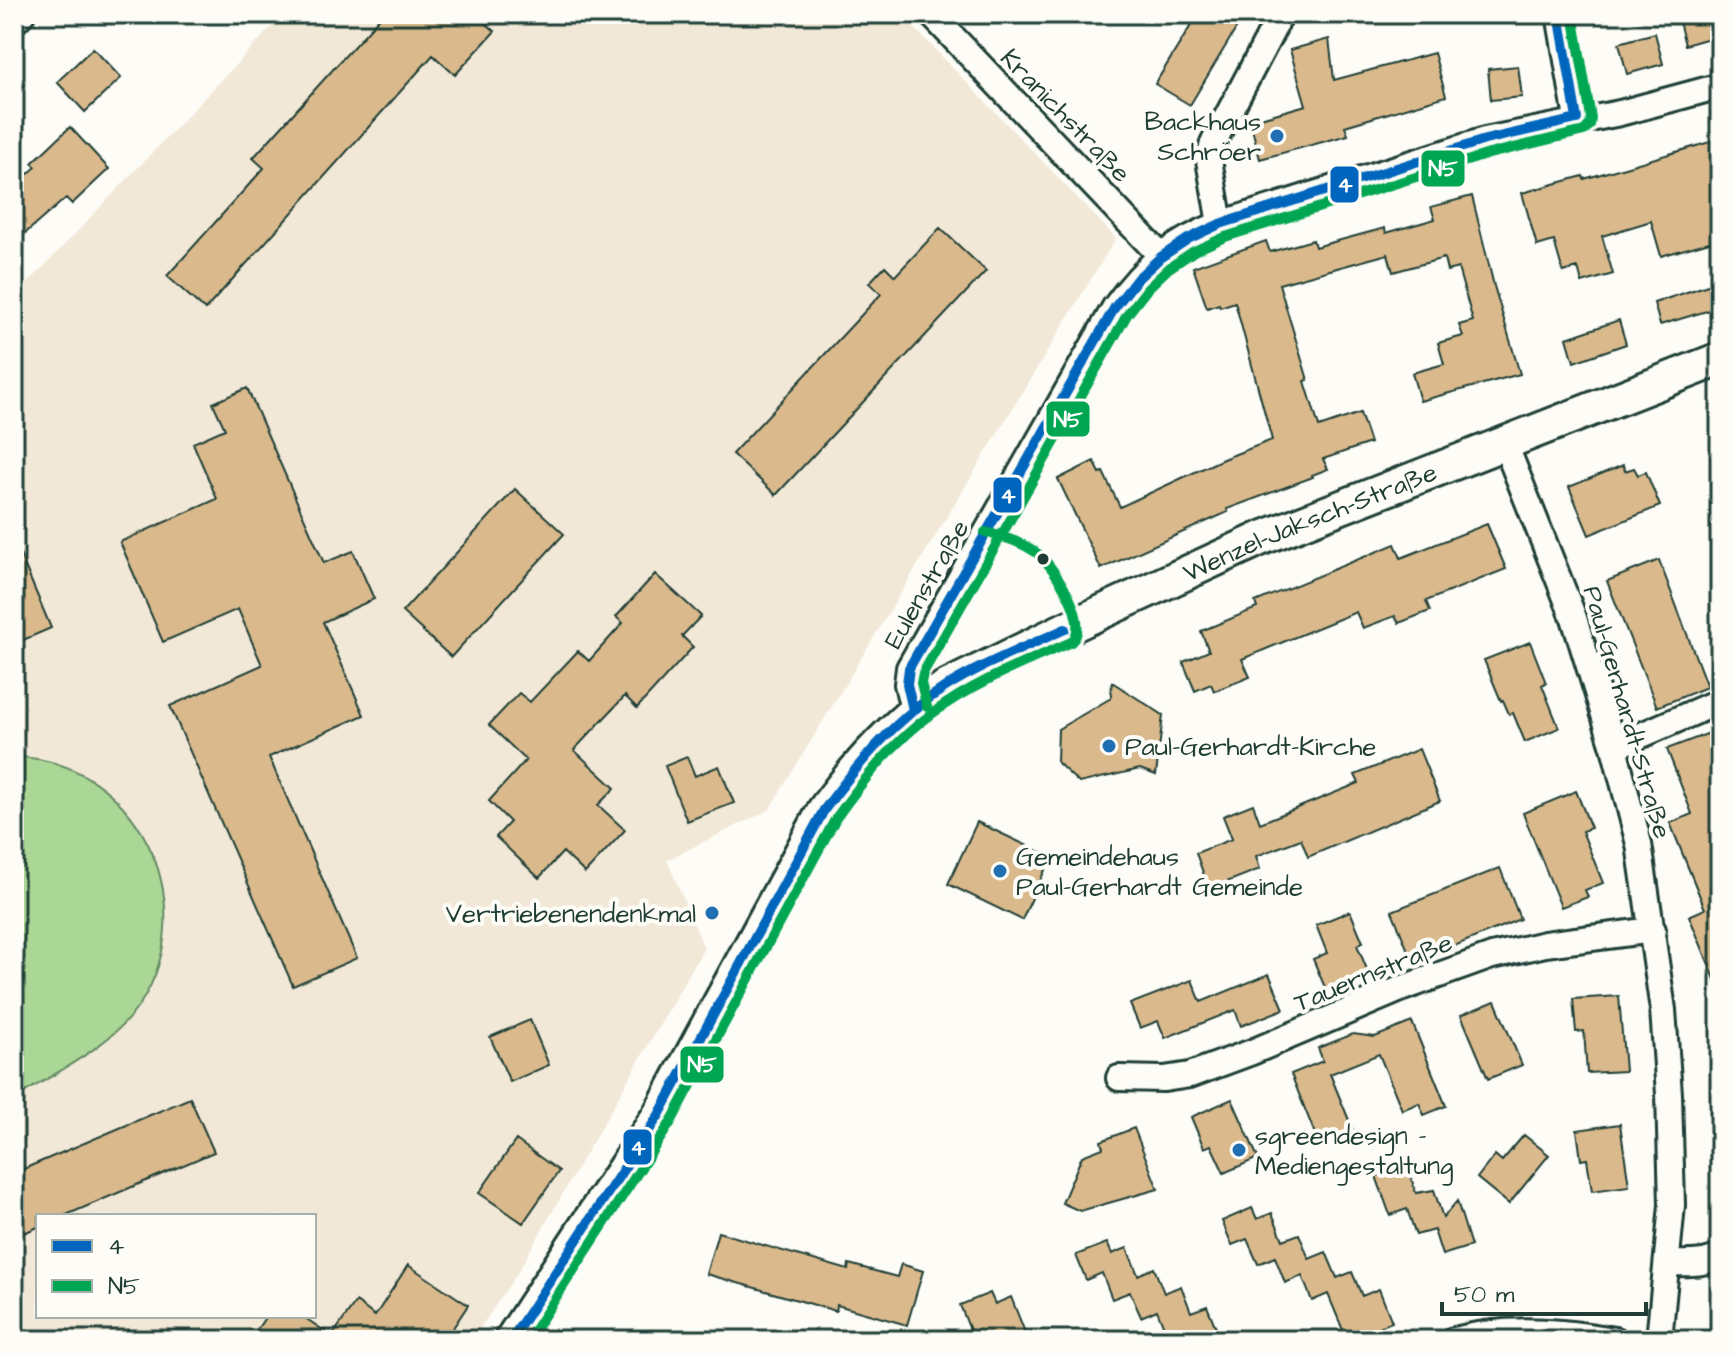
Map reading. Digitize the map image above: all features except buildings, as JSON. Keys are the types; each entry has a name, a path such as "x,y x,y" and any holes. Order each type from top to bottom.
{"street":[{"path":"14,22 22,14"},
{"name":"Kranichstraße","path":"931,14 1160,255"},
{"path":"1220,224 1210,172 1213,143 1281,14"},
{"path":"1559,14 1577,119"},
{"name":"Eulenstraße","path":"913,710 907,684 909,668 1115,307 1136,277 1160,255 1186,237 1220,224 1485,140 1577,119 1620,113 1720,86"},
{"name":"Wenzel-Jaksch-Straße","path":"511,1340 659,1115 824,810 854,767 913,710 944,688 1210,560 1720,359"},
{"name":"Paul-Gerhardt-Straße","path":"1505,444 1574,618 1614,747 1639,844 1663,1010 1669,1094 1672,1205 1659,1340"},
{"path":"1614,747 1720,701"},
{"name":"Tauernstraße","path":"1119,1078 1164,1079 1190,1075 1403,988 1492,956 1545,944 1653,930"},
{"path":"1667,1263 1691,1263 1720,1256"},
{"path":"1454,1340 1503,1331 1537,1330 1615,1340"}],"shaded area":[{"path":"284,14 901,14 1116,238 769,810 667,860 704,948 516,1275 472,1340 14,1340 14,298"}],"green space":[{"path":"14,757 57,764 94,782 125,809 148,843 161,882 165,923 159,964 140,1004 129,1019 82,1057 14,1099"}],"transit line":[{"name":"4","path":"1559,14 1577,119"},
{"name":"N5","path":"927,707 921,683 923,673 1127,315 1148,288 1169,268 1194,251 1225,237 1489,154 1584,131 1590,125 1591,118 1573,14"},
{"name":"4","path":"913,710 907,684 909,668 1115,307 1137,279 1161,257 1188,239 1220,224 1485,140 1577,119"},
{"name":"N5","path":"528,1340 671,1122 836,818 857,789 880,761 933,713 982,682 1071,642 1076,634 1077,623 1069,596 1045,561 1026,546 985,532"},
{"name":"4","path":"511,1340 659,1115 824,810 837,793 878,743 926,700 973,671 1065,629"}],"place":[{"name":"Backhaus Schröer","path":"1277,136"},
{"name":"Paul-Gerhardt-Kirche","path":"1109,746"},
{"name":"Gemeindehaus Paul-Gerhardt Gemeinde","path":"1000,871"},
{"name":"Vertriebenendenkmal","path":"712,913"},
{"name":"sgreendesign - Mediengestaltung","path":"1239,1150"}]}
